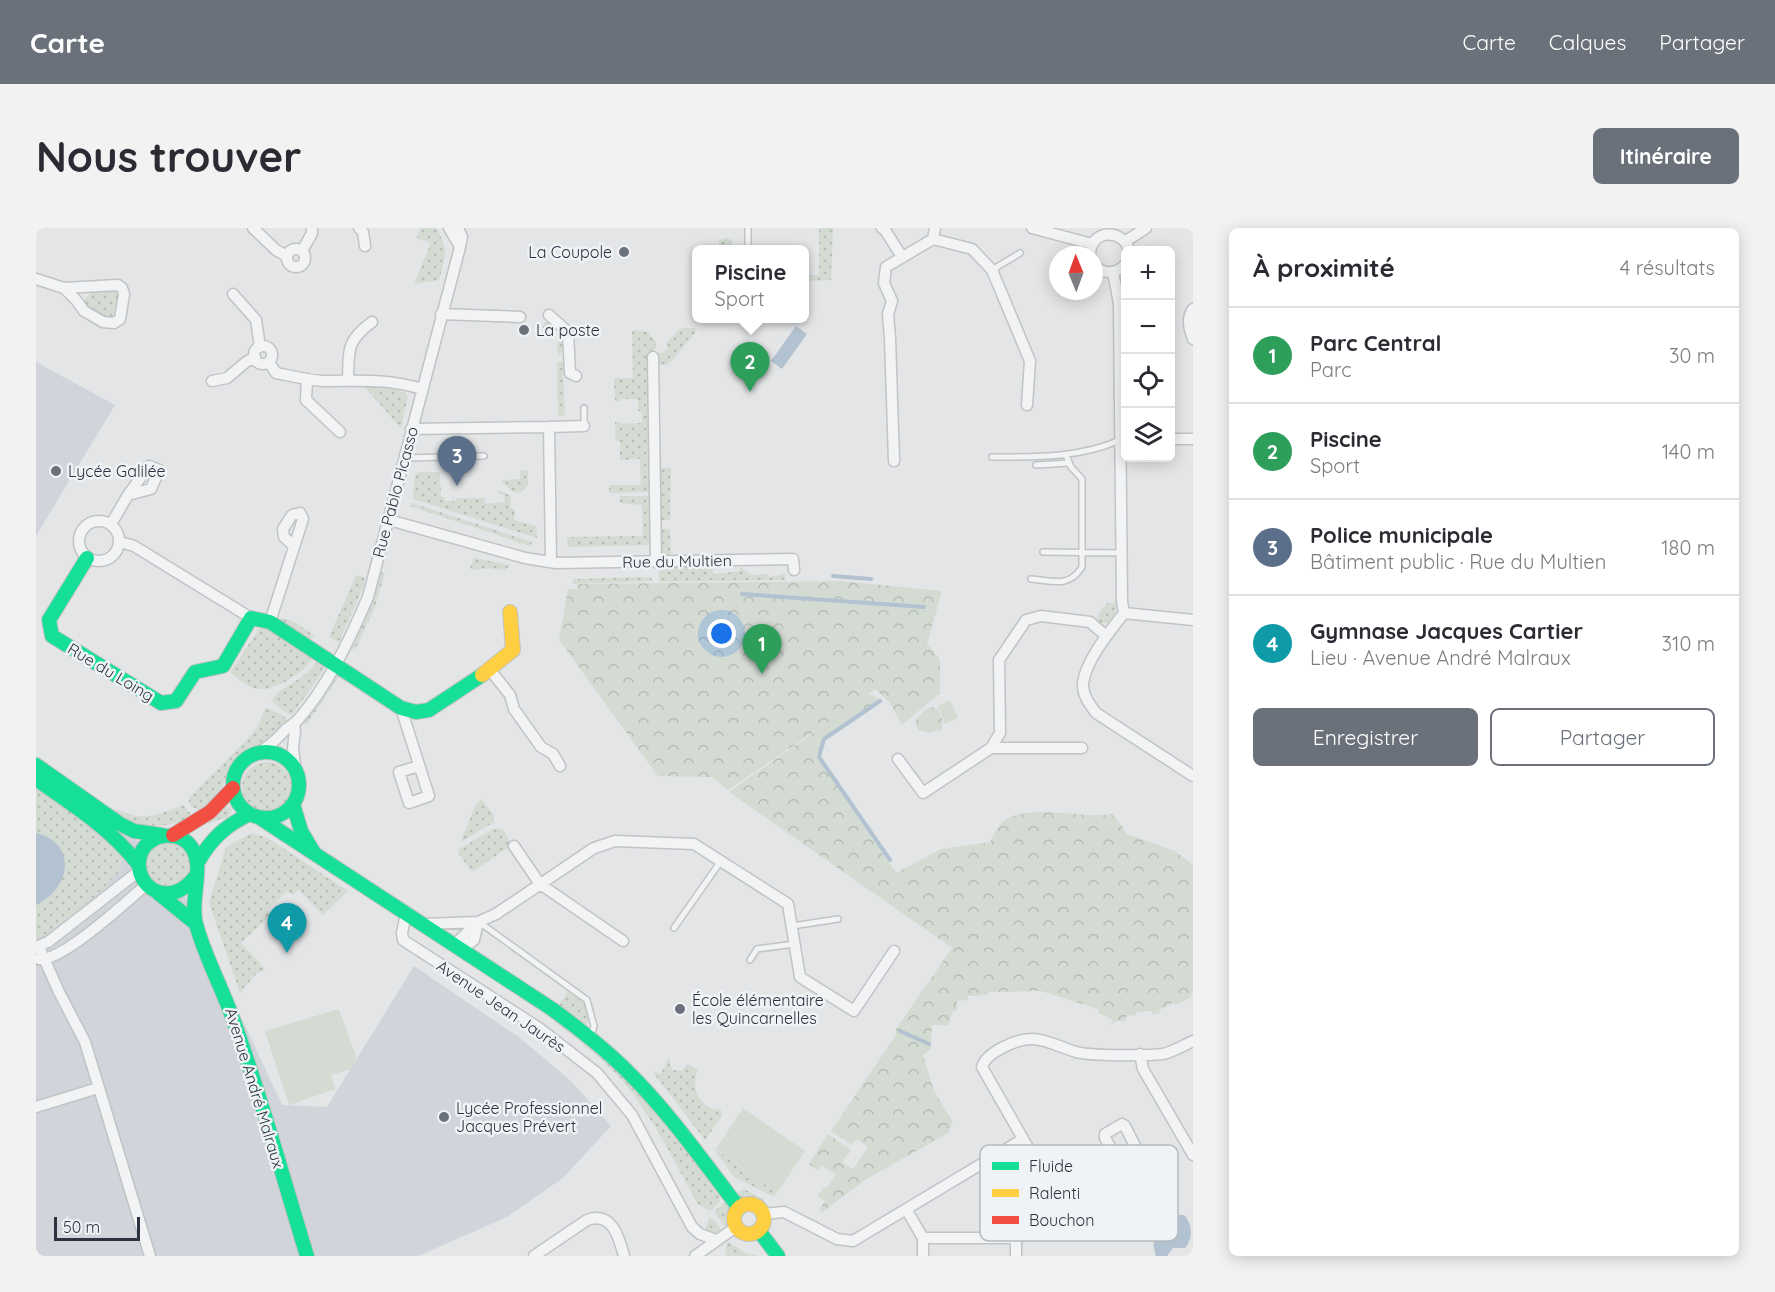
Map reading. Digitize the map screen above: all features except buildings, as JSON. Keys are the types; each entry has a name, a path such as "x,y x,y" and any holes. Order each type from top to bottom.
{"street":[{"path":"254,228 276,250 287,256 290,265 298,267 305,260 302,251 297,248 292,249 287,256"},
{"path":"302,251 312,234 312,228"},
{"path":"359,228 363,232 365,246"},
{"path":"449,228 459,245"},
{"name":"Rue Pablo Picasso","path":"256,754 278,740 294,723 335,664 368,597 462,237 458,228"},
{"path":"882,228 902,257"},
{"path":"1032,228 1082,246"},
{"path":"1092,246 1096,238 1108,233 1115,233 1127,246 1146,228"},
{"path":"894,461 888,314 892,302 884,284 886,267 934,234 972,249 992,270 1030,361 1027,405"},
{"path":"1103,271 1113,272 1121,267"},
{"path":"1113,272 1119,303 1123,408"},
{"path":"36,279 64,288 118,285 124,294 120,319 114,323 103,322 84,311 64,288"},
{"path":"233,294 256,320 260,347"},
{"path":"1193,309 1189,315 1188,328 1193,339"},
{"path":"441,314 520,316"},
{"path":"549,315 568,332 570,373 576,376"},
{"path":"348,380 350,345 361,330 372,322"},
{"path":"260,347 266,347 271,351 272,356 269,362 261,364 255,357 255,352 260,347"},
{"path":"212,381 227,378 255,357"},
{"path":"653,357 656,561"},
{"path":"269,362 276,373 307,379 321,381 366,379 422,389"},
{"path":"307,379 306,400 340,432"},
{"path":"411,429 584,426"},
{"path":"549,427 551,561"},
{"path":"1175,439 1193,439"},
{"path":"1124,462 1122,553 1124,613 1106,636 1088,667 1083,684 1086,700 1096,713 1193,776"},
{"path":"111,524 128,495"},
{"name":"Rue du Multien","path":"388,520 525,558 556,563 793,559 794,570"},
{"path":"104,521 111,524 120,542 112,557 94,562 83,554 78,538 86,525 104,521"},
{"path":"120,542 134,546 251,618 270,622 401,708 416,712 429,710 490,670 513,650 510,612"},
{"path":"270,622 293,546"},
{"name":"Rue du Loing","path":"87,558 49,620 52,636 161,703 176,701 195,672 223,666 251,618"},
{"path":"1124,613 1193,620"},
{"path":"898,759 923,793 991,748 1000,733 999,660 1026,620 1041,615 1090,622 1106,636"},
{"path":"490,670 510,695 514,709 541,747 553,754 560,766"},
{"path":"401,708 419,766"},
{"path":"294,723 296,731 293,748 298,783 293,804 279,815 270,818 255,816 241,808 235,798 234,777 246,759 256,754 275,754 291,764 296,772"},
{"path":"991,748 1082,748"},
{"path":"36,765 120,824 134,831 182,838 190,844 198,862"},
{"path":"36,779 114,835 126,847 146,885 195,923"},
{"path":"150,1256 85,1042 40,959 38,947 48,942 138,868 140,854 152,839 167,835 210,812 233,788"},
{"path":"293,804 302,831 313,851"},
{"path":"195,923 195,877 198,862 207,844 226,826 255,816"},
{"name":"Avenue Jean Jaurès","path":"255,816 406,912 552,1009 591,1038 636,1080 657,1104 739,1208"},
{"path":"423,924 478,922 495,914 594,848 615,842 694,844 788,904 800,977 854,1011 894,951"},
{"path":"514,846 540,884 623,941"},
{"path":"158,893 176,893 184,890 195,877"},
{"path":"40,959 58,955 73,945 146,885"},
{"name":"Avenue Jean Jaurès","path":"406,912 403,940 539,1028 597,1073 632,1115 692,1227 700,1234 716,1240"},
{"path":"458,947 474,940 478,922"},
{"name":"Avenue André Malraux","path":"195,923 240,1037 307,1256"},
{"path":"1027,1145 982,1066 983,1061 990,1055 1018,1040 1035,1039 1078,1053 1140,1054 1165,1054 1193,1041"},
{"path":"1140,1054 1143,1070 1193,1155"},
{"path":"36,1107 98,1088"},
{"path":"1013,1145 1023,1139"},
{"path":"764,1214 784,1212 837,1239 853,1241 980,1165"},
{"path":"744,1205 756,1205 764,1214 764,1223 759,1232 749,1235 739,1231 736,1227 734,1217 739,1208 744,1205"},
{"path":"906,1209 923,1238 922,1256"},
{"path":"534,1256 587,1220 594,1218 607,1220 613,1225 624,1256"},
{"path":"695,1256 736,1227"},
{"path":"759,1232 778,1256"},
{"path":"923,1238 980,1238"}],"lane":[{"path":"748,228 748,245"},
{"path":"992,270 1020,253"},
{"path":"584,408 584,426"},
{"path":"992,457 1066,455 1100,449 1121,441"},
{"path":"1031,579 1066,582 1076,576 1082,567 1082,479 1071,467 1066,455"},
{"path":"404,458 484,456"},
{"path":"1036,465 1069,463"},
{"path":"1042,552 1122,553"},
{"path":"674,928 721,861"},
{"path":"792,926 838,919"},
{"path":"478,922 587,1000 594,1026 591,1038"},
{"path":"750,960 757,949 795,944"}],"shaded area":[{"name":"Lycée Galilée","path":"36,362 115,405 36,536"},
{"path":"36,773 169,862 282,1105 327,1107 414,966 520,1038 571,1081 611,1126 563,1178 507,1217 418,1256 36,1256"}],"green space":[{"path":"420,228 436,228 443,242 445,254 439,280 414,284 431,243 417,238"},
{"path":"819,228 833,228 831,280 809,281 809,275 819,275"},
{"path":"726,238 732,240 732,245 719,245 719,240"},
{"path":"115,290 119,298 114,315 106,319 88,308 84,300 91,293"},
{"path":"544,322 553,323 563,333 563,350 558,357 557,330 543,329"},
{"path":"695,328 696,332 668,365 656,365 655,357 668,348 666,344 679,329"},
{"path":"632,330 648,332 656,342 656,348 652,352 651,492 609,493 609,485 641,485 640,459 620,460 620,441 616,441 615,422 642,423 641,411 638,411 638,399 615,401 614,378 633,378"},
{"path":"557,362 563,362 565,416 558,416"},
{"path":"364,386 399,390 408,396 401,428"},
{"path":"658,468 671,468 670,520 659,520"},
{"path":"528,470 528,485 520,493 513,492 502,482 503,480 520,479 520,471"},
{"path":"440,472 441,497 444,497 445,501 456,501 457,498 485,498 485,504 505,502 504,495 498,494 498,490 511,496 510,507 515,510 514,520 536,526 537,538 413,499 415,474"},
{"path":"620,496 651,496 651,545 568,547 567,537 643,536 642,505 620,503"},
{"path":"412,503 532,542 530,546 410,506"},
{"path":"659,529 670,529 671,556 660,557"},
{"path":"474,558 510,565 505,570 489,568 473,570 470,568"},
{"path":"659,567 713,567 713,573 716,574 740,571 740,567 752,575 768,574 769,577 785,574 785,580 659,582"},
{"path":"381,572 385,573 375,607 355,650 352,648 373,601"},
{"path":"356,575 365,577 364,585 339,642 329,637"},
{"path":"651,577 652,581 573,584 573,579"},
{"path":"841,581 942,591 927,644 940,659 940,693 902,725 890,703 875,689 869,694 875,696 879,701 823,738 817,757 896,873 941,849 990,842 1000,825 1022,814 1052,812 1111,814 1127,834 1175,851 1193,865 1193,993 1192,997 1159,1010 1160,1013 1152,1015 1152,1011 1136,1012 1136,1015 1126,1016 1126,1021 1117,1021 1111,1025 1112,1019 1098,1013 1098,1009 1041,991 988,992 988,995 968,996 968,1000 957,1001 957,1011 953,1011 948,1025 932,1025 931,1049 923,1055 934,1091 953,1122 948,1133 865,1180 822,1212 819,1210 825,1201 817,1196 824,1187 827,1188 836,1175 822,1165 818,1170 809,1164 828,1134 851,1150 842,1162 853,1169 868,1147 856,1139 852,1145 831,1131 896,1035 896,1029 952,948 729,792 837,716 728,790 712,777 658,776 559,640 568,589 577,589 577,584"},
{"path":"1107,603 1116,603 1116,613 1108,623 1097,623 1098,615"},
{"path":"283,618 297,623 316,637 309,639 279,619"},
{"path":"266,628 315,655 306,667 285,682 261,689 246,685 230,672 259,629"},
{"path":"318,659 323,663 324,668 292,715 271,701 282,690 308,672"},
{"path":"339,672 341,674 307,724 304,723"},
{"path":"950,700 958,718 945,724 938,706"},
{"path":"931,707 938,709 942,719 942,730 929,732 918,730 915,721"},
{"path":"267,708 283,715 288,721 274,738 239,758 230,770 219,794 199,812 196,808 192,808 189,798 252,734"},
{"path":"262,762 272,762 285,769 292,782 292,792 285,805 272,812 262,812 253,808 246,801 242,792 242,782 246,773 253,766"},
{"path":"40,788 88,823 85,826 118,851 123,859 120,871 106,884 108,886 55,928 36,940 36,793"},
{"path":"481,799 494,815 494,822 460,843 476,804"},
{"path":"183,805 192,815 179,823 144,828 108,810 148,816"},
{"path":"225,807 230,807 232,811 226,819 205,823"},
{"path":"494,828 503,830 512,845 472,872 458,850"},
{"path":"252,833 268,838 348,891 323,915 299,890 292,895 287,891 267,910 271,915 241,943 265,969 256,974 240,993 209,903 226,847"},
{"path":"175,839 193,856 189,879 166,889 152,882 144,868 147,852 152,845"},
{"path":"568,991 586,1005 588,1022 586,1025 559,1005"},
{"path":"339,1009 357,1060 352,1069 331,1075 335,1089 289,1105 265,1031"},
{"path":"556,1020 620,1073 654,1111 723,1197 710,1211 698,1204 661,1138 630,1090 611,1069 555,1022"},
{"path":"668,1058 673,1070 681,1071 688,1064 698,1070 695,1084 699,1097 708,1106 721,1110 722,1116 705,1140 652,1071 661,1074"},
{"path":"743,1108 805,1151 777,1193 716,1149"},
{"path":"712,1147 777,1193 774,1197 734,1177"},
{"path":"744,1189 763,1199 767,1207 755,1200 741,1198 735,1194"},
{"path":"725,1202 730,1207 730,1215 725,1227 714,1212"},
{"path":"710,1217 721,1230 713,1233 704,1231"},
{"path":"729,1242 745,1253 757,1256 725,1256"}],"water":[{"path":"796,326 807,334 782,369 771,361"},
{"path":"36,833 50,839 59,847 64,856 65,867 56,889 48,898 36,905"},
{"path":"1178,1215 1184,1215 1191,1232 1185,1248 1173,1248 1167,1256 1156,1256 1154,1242 1178,1241"}],"waterway":[{"path":"833,576 871,579"},
{"path":"742,594 924,607"},
{"path":"880,701 824,739 819,757 890,860"},
{"path":"900,1031 929,1044"}],"traffic: fast":[{"path":"87,558 49,620 52,636 161,703 176,701 195,672 223,666 251,618 270,622 401,708 416,712 429,710 482,675"},
{"path":"266,752 278,755 289,762 296,773 299,785 296,797 289,808 278,815 266,818 254,815 243,808 236,797 233,785 236,773 243,762 254,755 266,752"},
{"path":"36,765 120,824 134,831 162,835"},
{"path":"36,779 103,828 138,864"},
{"path":"293,804 301,831 313,851"},
{"path":"198,862 208,846 220,834 250,814"},
{"path":"260,818 552,1009 590,1038 626,1070 656,1102 739,1208"},
{"path":"195,877 178,891 161,893 153,890 142,878 139,862 141,853 151,841 173,836 187,842 196,856 194,905 196,924 244,1051 307,1256"},
{"path":"158,893 195,923"},
{"path":"759,1231 778,1256"}],"traffic: slow":[{"path":"482,675 513,650 510,612"},
{"path":"749,1204 760,1208 764,1219 760,1230 749,1234 738,1230 734,1219 738,1208 749,1204"}],"traffic: jam":[{"path":"173,835 210,812 233,788"}],"place":[{"name":"La Coupole","path":"624,252"},
{"name":"La poste","path":"524,330"},
{"name":"Piscine","path":"750,392"},
{"name":"Lycée Galilée","path":"56,471"},
{"name":"Police municipale","path":"457,486"},
{"name":"Parc Central","path":"762,674"},
{"name":"Gymnase Jacques Cartier","path":"287,953"},
{"name":"École élémentaire les Quincarnelles","path":"680,1009"},
{"name":"Lycée Professionnel Jacques Prévert","path":"444,1117"}]}
